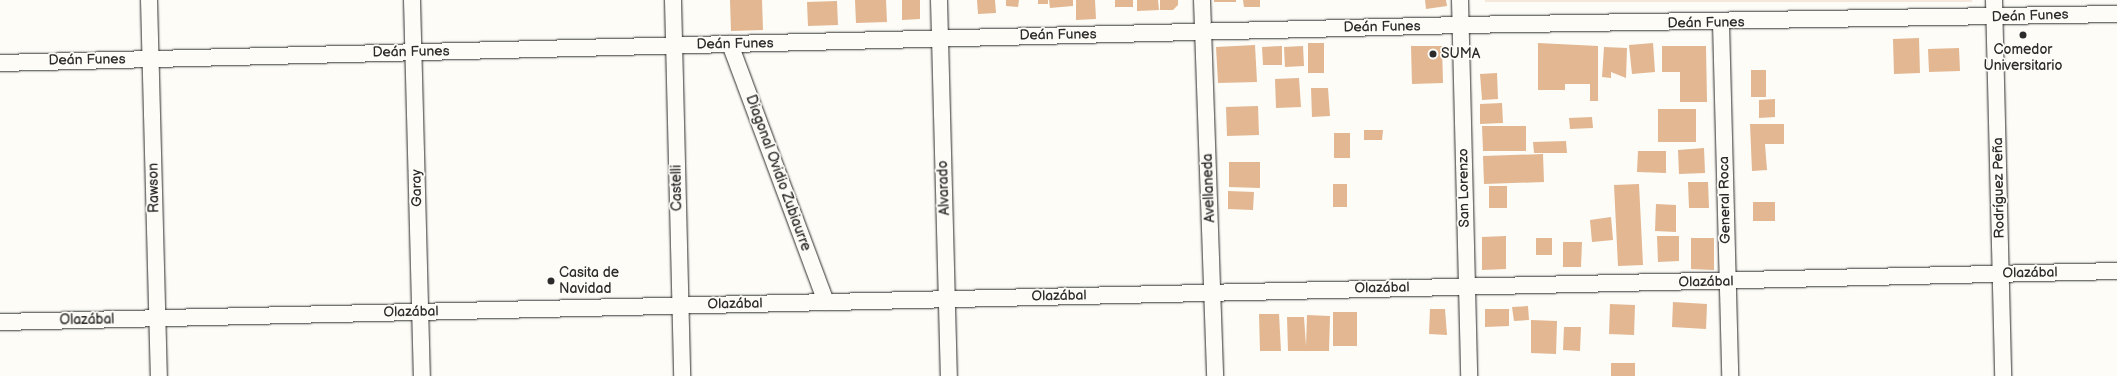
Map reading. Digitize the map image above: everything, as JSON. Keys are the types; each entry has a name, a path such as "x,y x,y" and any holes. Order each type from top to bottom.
{"street":[{"name":"Rawson","path":"149,0 159,376"},
{"name":"Garay","path":"412,0 422,376"},
{"name":"Castelli","path":"673,0 682,376"},
{"name":"Alvarado","path":"939,0 949,376"},
{"name":"Avellaneda","path":"1202,0 1214,376"},
{"name":"San Lorenzo","path":"1460,0 1469,376"},
{"name":"Rodríguez Peña","path":"1994,0 2003,376"},
{"name":"Deán Funes","path":"0,62 1461,25 1721,23 1994,18 2117,14"},
{"name":"General Roca","path":"1721,23 1730,376"},
{"name":"Diagonal Ovidio Zubiaurre","path":"730,44 826,302"},
{"name":"Olazábal","path":"0,322 2117,271"}],"shaded area":[{"path":"1485,0 1972,0 1972,2 1485,2"}],"building":[{"path":"730,0 762,0 763,30 731,31"},
{"path":"855,0 886,0 887,22 856,23"},
{"path":"902,0 920,0 920,19 902,20"},
{"path":"977,0 995,0 996,13 978,14"},
{"path":"1006,0 1019,0 1018,7 1006,6"},
{"path":"1038,0 1048,0 1048,4 1038,4"},
{"path":"1049,0 1073,0 1073,6 1050,8"},
{"path":"1076,0 1095,0 1096,19 1076,20"},
{"path":"1115,0 1133,0 1133,7 1115,7"},
{"path":"1137,0 1158,0 1159,10 1137,11"},
{"path":"1160,0 1178,0 1178,5 1173,10 1160,10"},
{"path":"1214,0 1236,0 1236,2 1214,2"},
{"path":"1243,0 1260,0 1260,7 1244,7"},
{"path":"1425,0 1446,0 1447,6 1426,9"},
{"path":"837,1 838,25 808,26 807,2"},
{"path":"1919,38 1920,73 1894,74 1893,39"},
{"path":"1308,43 1324,43 1324,73 1308,73"},
{"path":"1538,43 1598,46 1598,101 1590,101 1590,84 1565,84 1565,90 1538,90"},
{"path":"1653,43 1655,72 1632,74 1629,45"},
{"path":"1255,45 1257,82 1218,83 1216,47"},
{"path":"1282,46 1282,65 1263,65 1262,47"},
{"path":"1303,46 1304,66 1285,67 1284,47"},
{"path":"1411,46 1442,46 1443,83 1412,84"},
{"path":"1662,46 1706,46 1707,102 1680,102 1680,72 1662,72"},
{"path":"1604,47 1627,48 1626,78 1611,72 1611,78 1602,77"},
{"path":"1959,48 1960,71 1929,72 1928,49"},
{"path":"1751,70 1766,70 1766,97 1751,97"},
{"path":"1497,73 1498,99 1482,100 1480,74"},
{"path":"1299,78 1301,107 1276,108 1275,79"},
{"path":"1311,88 1328,88 1330,116 1312,117"},
{"path":"1775,99 1775,117 1759,118 1759,100"},
{"path":"1502,103 1503,123 1480,124 1480,104"},
{"path":"1258,106 1259,135 1227,136 1226,107"},
{"path":"1658,109 1696,109 1696,142 1658,142"},
{"path":"1592,117 1593,128 1570,129 1569,118"},
{"path":"1750,124 1784,124 1784,144 1765,144 1767,170 1752,171"},
{"path":"1482,126 1526,126 1526,151 1483,151"},
{"path":"1364,130 1383,130 1382,140 1364,140"},
{"path":"1334,133 1350,133 1350,158 1334,158"},
{"path":"1566,141 1567,153 1534,153 1533,142"},
{"path":"1704,148 1705,173 1679,174 1678,150"},
{"path":"1638,151 1666,151 1666,173 1637,172"},
{"path":"1543,154 1544,182 1484,184 1483,156"},
{"path":"1229,162 1260,162 1260,188 1229,187"},
{"path":"1688,182 1708,182 1709,208 1689,208"},
{"path":"1333,184 1347,184 1347,207 1333,207"},
{"path":"1639,184 1643,265 1618,266 1614,185"},
{"path":"1489,186 1507,186 1507,208 1489,208"},
{"path":"1228,191 1254,192 1253,210 1228,209"},
{"path":"1753,202 1775,202 1775,221 1753,221"},
{"path":"1656,204 1676,205 1676,232 1655,231"},
{"path":"1611,217 1613,240 1592,242 1590,220"},
{"path":"1506,236 1506,269 1482,270 1482,237"},
{"path":"1657,236 1679,236 1679,261 1658,262"},
{"path":"1536,238 1552,238 1552,255 1536,255"},
{"path":"1691,238 1714,238 1714,270 1691,269"},
{"path":"1563,242 1582,242 1581,267 1563,267"},
{"path":"1673,302 1707,304 1706,329 1672,327"},
{"path":"1610,304 1635,305 1634,335 1609,334"},
{"path":"1528,306 1529,320 1514,321 1512,307"},
{"path":"1430,309 1445,309 1447,335 1429,334"},
{"path":"1485,309 1509,309 1509,326 1485,327"},
{"path":"1333,312 1357,312 1357,346 1333,346"},
{"path":"1259,314 1279,314 1281,351 1260,351"},
{"path":"1307,315 1330,316 1329,351 1288,351 1287,317 1304,317 1306,346"},
{"path":"1531,320 1557,321 1556,354 1531,353"},
{"path":"1564,327 1581,327 1580,351 1563,350"},
{"path":"1611,363 1635,363 1635,376 1611,376"}],"place":[{"name":"Comedor Universitario","path":"2023,35"},
{"name":"SUMA","path":"1433,54"},
{"name":"Casita de Navidad","path":"551,281"}]}
